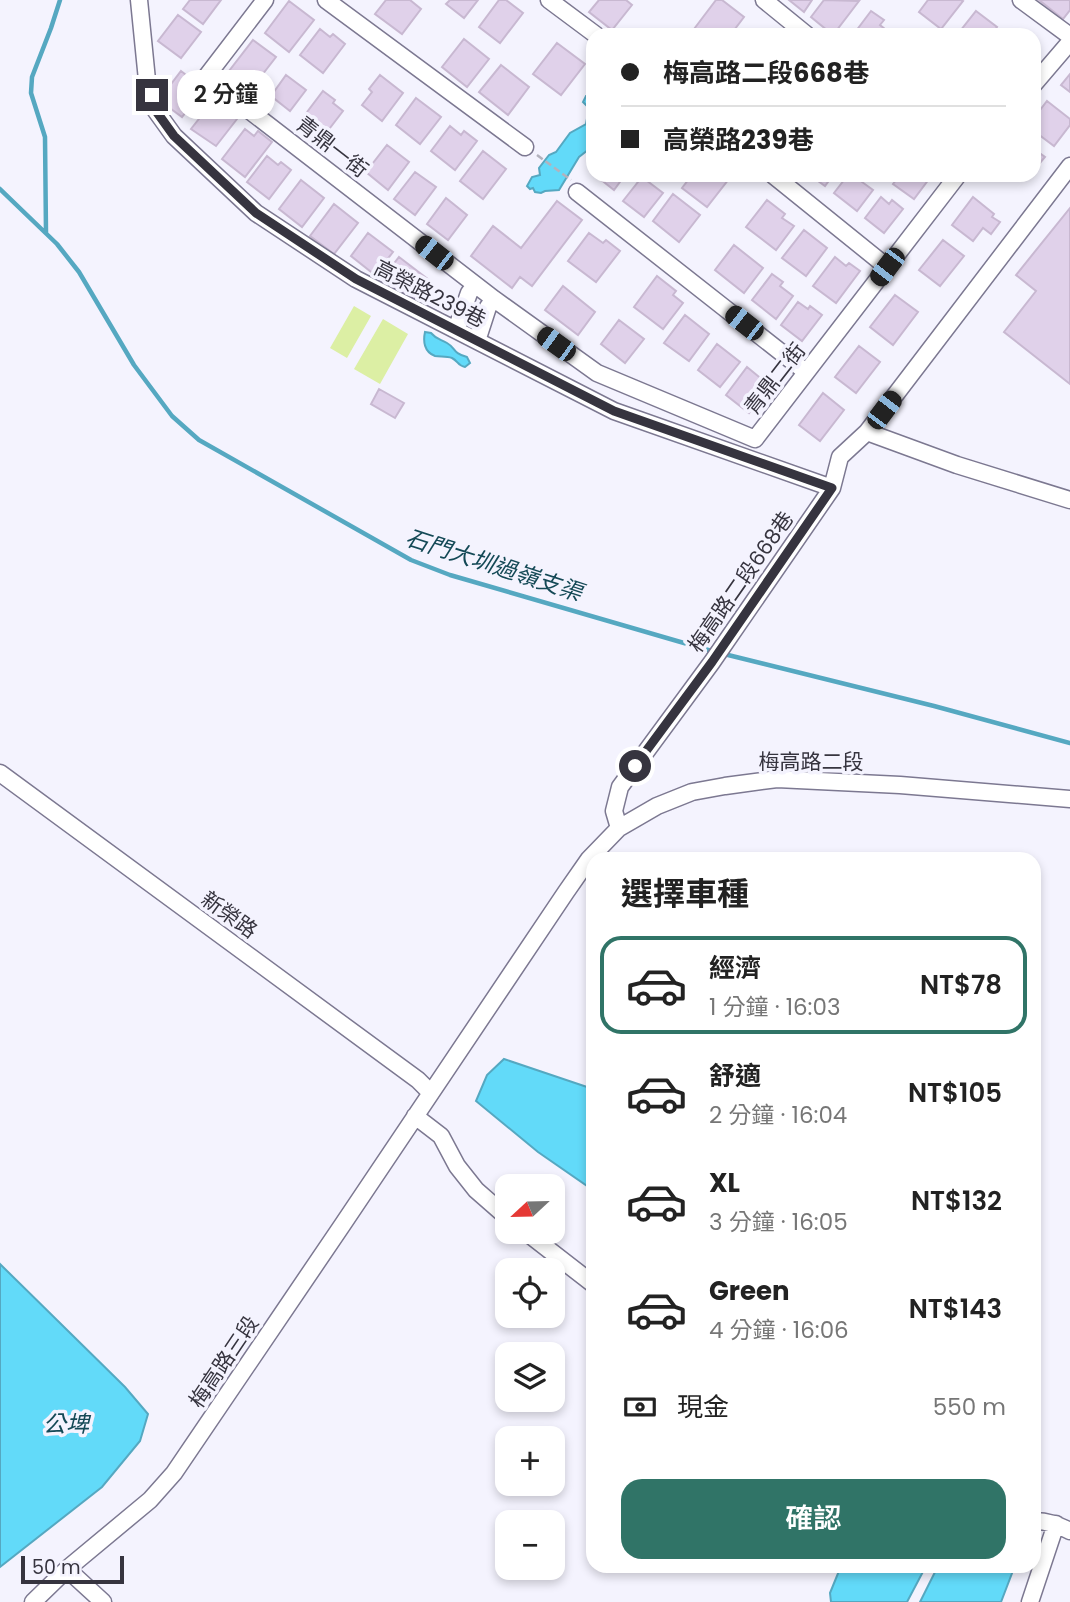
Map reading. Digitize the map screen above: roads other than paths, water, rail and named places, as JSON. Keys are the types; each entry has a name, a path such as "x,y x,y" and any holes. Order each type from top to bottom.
{"street":[{"name":"高榮路239巷","path":"139,0 147,80 156,111 174,136 256,213 356,279 614,411 832,488"},
{"name":"青鼎一街","path":"265,0 206,77 475,285"},
{"path":"326,0 525,147"},
{"path":"549,0 587,28"},
{"path":"764,0 798,28"},
{"path":"1021,0 1070,36"},
{"path":"1041,76 1070,42"},
{"name":"梅高路二段668巷","path":"619,828 614,811 620,787 712,662 832,488 840,457 867,432 1070,166"},
{"path":"782,182 887,267"},
{"name":"青鼎二街","path":"494,299 597,373 755,439 953,182"},
{"path":"574,186 806,372"},
{"path":"456,330 475,285 494,299 488,307 477,341"},
{"path":"867,432 957,465 1070,500"},
{"name":"新榮路","path":"0,773 418,1080 431,1093"},
{"name":"梅高路二段","path":"596,852 619,828 657,806 692,792 777,779 900,785 1070,799"},
{"name":"梅高路二段","path":"415,1116 586,863"},
{"path":"415,1116 441,1136 457,1166 476,1190 495,1207"},
{"name":"梅高路三段","path":"33,1602 67,1569 150,1500 174,1473 415,1116"},
{"path":"541,1244 586,1279"},
{"path":"1030,1602 1063,1527 1041,1521"},
{"path":"67,1569 103,1602"}],"water":[{"path":"586,124 586,152 579,157 559,190 541,193 530,189 527,186 532,177 540,175 539,168 549,155 556,152 570,133"},
{"path":"425,332 450,345 459,354 467,357 470,363 465,367 452,358 431,354 425,346"},
{"path":"504,1059 586,1087 586,1185 538,1152 476,1101 487,1075"},
{"name":"公埤","path":"0,1264 125,1387 148,1414 140,1441 102,1487 0,1567"},
{"path":"838,1573 922,1573 907,1602 831,1602 830,1593"},
{"path":"934,1573 1012,1573 1001,1602 920,1602"}],"waterway":[{"path":"46,233 45,137 31,93 32,77 60,0"},
{"name":"石門大圳過嶺支渠","path":"0,189 57,244 79,272 134,365 172,416 199,440 411,560 450,575 715,652"},
{"name":"石門大圳過嶺支渠","path":"724,654 1070,743"}]}
